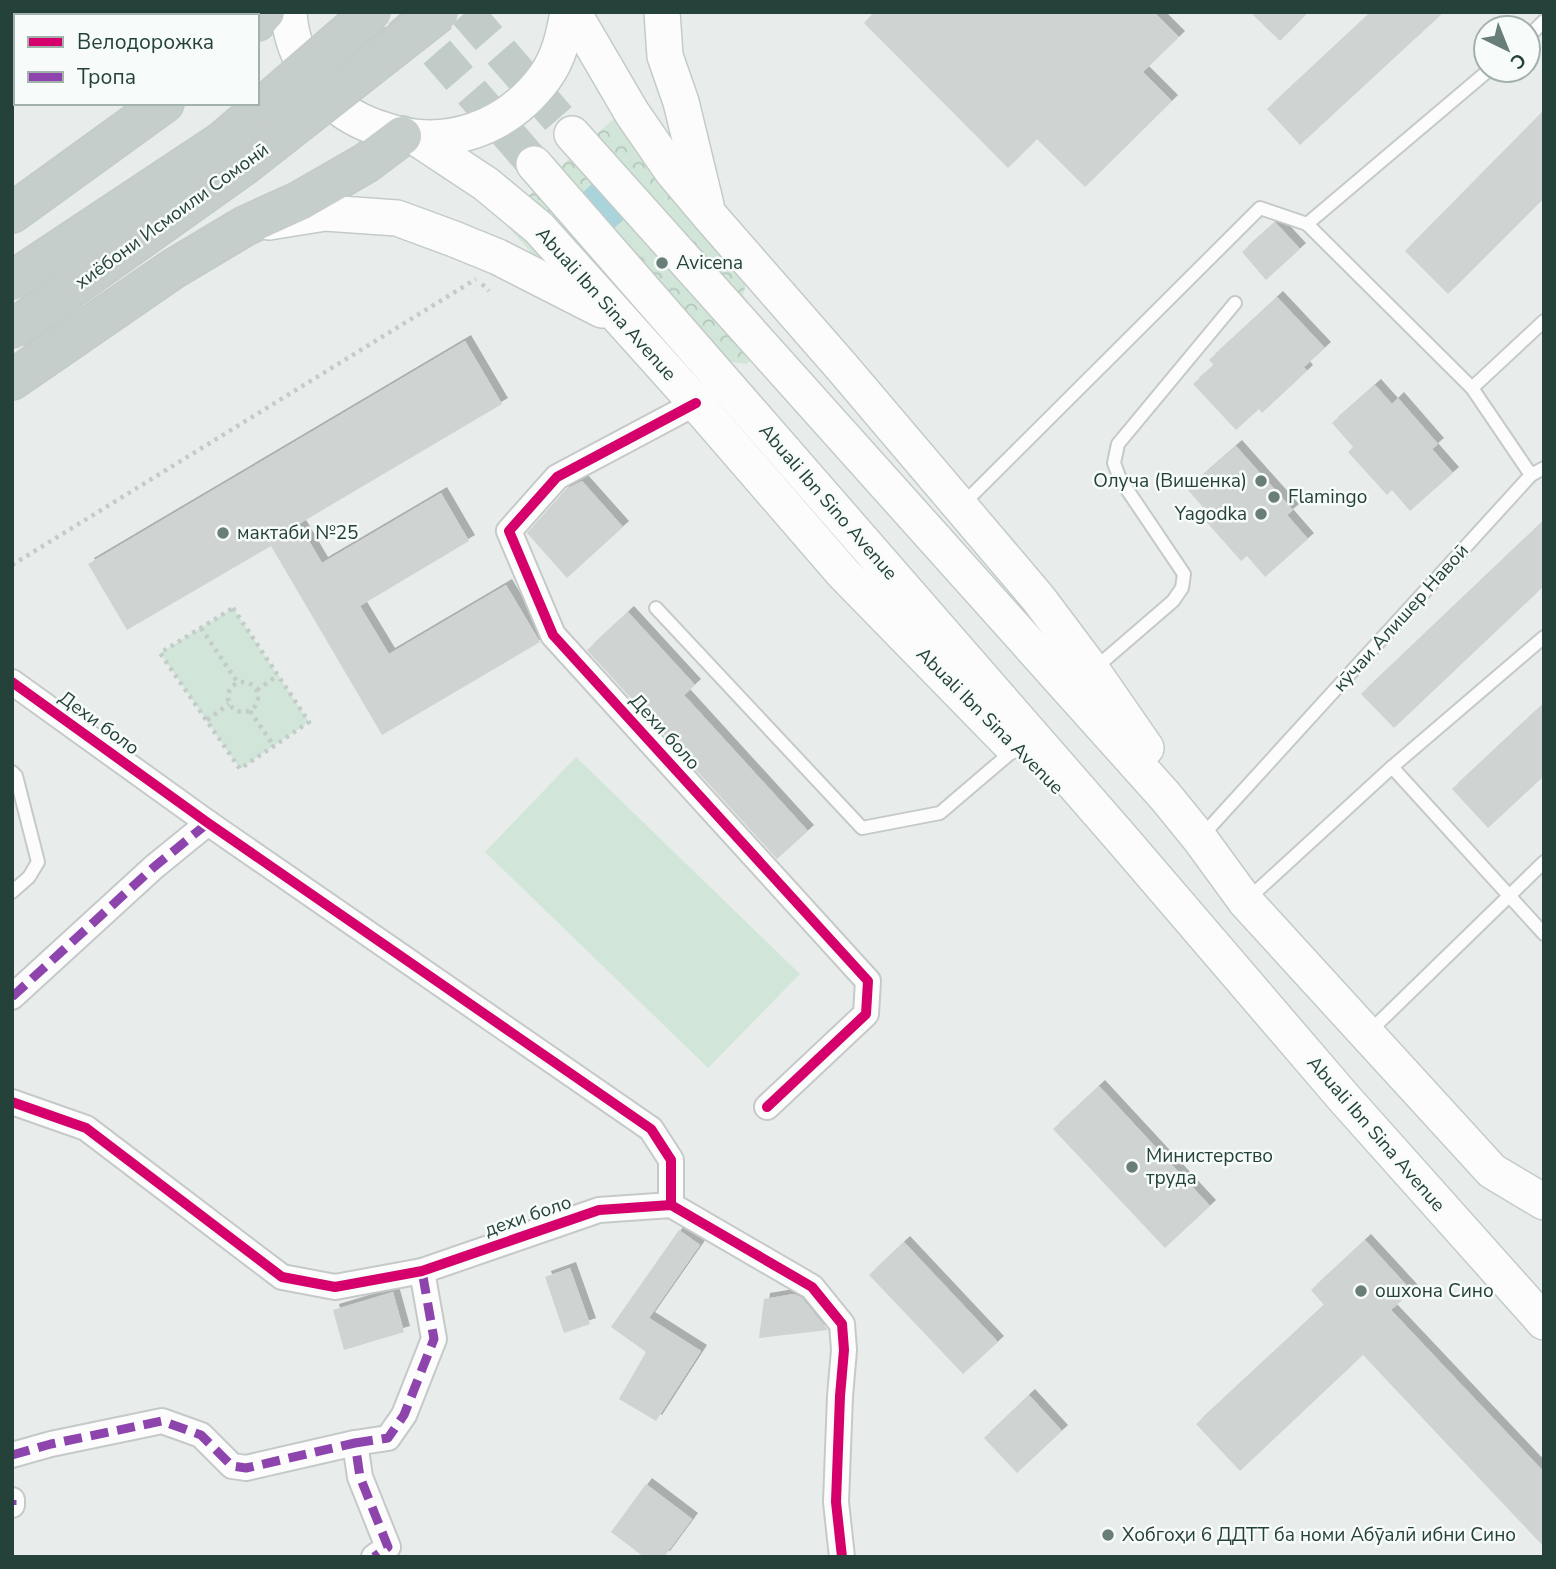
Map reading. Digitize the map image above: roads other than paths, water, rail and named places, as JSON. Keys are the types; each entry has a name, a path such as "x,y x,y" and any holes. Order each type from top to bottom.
{"highway":[{"name":"хиёбони Исмоили Сомонӣ","path":"12,281 223,141 372,12"},
{"name":"хиёбони Исмоили Сомонӣ","path":"12,330 243,166 439,12"},
{"path":"12,213 154,108"},
{"path":"12,380 173,269 245,226 300,201 410,137"}],"main road":[{"path":"289,12 290,28 304,67 329,99 363,123 410,137 455,136 490,124 522,103 546,76 562,42 571,12"},
{"path":"571,12 639,123 672,171 1038,598 1142,741 1159,772 1165,796"},
{"path":"663,12 665,56 681,102 709,215"},
{"path":"572,134 1165,796 1246,902 1492,1171 1544,1202"},
{"name":"Abuali Ibn Sina Avenue","path":"410,137 486,184 539,228 843,573 1051,785 1122,839 1344,1098 1544,1322"},
{"name":"Abuali Ibn Sino Avenue","path":"534,164 1122,839"},
{"path":"245,226 325,213 397,218 498,257 618,318"}],"street":[{"name":"Дехи боло","path":"696,403 557,477 509,531 552,635 868,981 866,1014 767,1107"},
{"name":"Дехи боло","path":"12,682 208,822 651,1129 671,1160 671,1205"},
{"path":"12,996 154,867 208,822"},
{"name":"дехи боло","path":"12,1102 86,1128 282,1277 334,1287 422,1271 598,1210 671,1205"},
{"path":"671,1205 812,1287 842,1324 844,1350 836,1502 842,1557"},
{"path":"12,1455 51,1444 162,1421 201,1435 232,1466 246,1468 388,1438 404,1415 434,1339 422,1271"},
{"path":"355,1443 360,1477 388,1547 374,1557"}],"lane":[{"path":"1307,224 1472,84"},
{"path":"961,507 1260,208 1307,224 1472,388 1531,475"},
{"path":"1092,670 1173,601 1182,588 1184,574 1120,479 1114,463 1118,444 1235,303"},
{"path":"1472,388 1544,321"},
{"name":"кӯчаи Алишер Навоӣ","path":"1200,839 1531,475 1544,468"},
{"path":"656,608 862,828 940,813 1015,749"},
{"path":"1246,902 1392,767 1544,637"},
{"path":"1392,767 1544,934"},
{"path":"12,772 16,776 38,862 29,877 12,892"},
{"path":"1367,1034 1544,862"}],"water":[{"path":"606,171 638,207 612,230 580,195"}],"tunnel":[{"path":"402,12 534,164"},
{"path":"466,12 572,134"}],"place":[{"name":"Avicena","path":"662,263"},
{"name":"Олуча (Вишенка)","path":"1261,481"},
{"name":"Flamingo","path":"1274,497"},
{"name":"Yagodka","path":"1261,514"},
{"name":"мактаби №25","path":"223,533"},
{"name":"Министерство труда","path":"1132,1167"},
{"name":"ошхона Сино","path":"1361,1291"},
{"name":"Хобгоҳи 6 ДДТТ ба номи Абӯалӣ ибни Сино","path":"1108,1535"}]}
